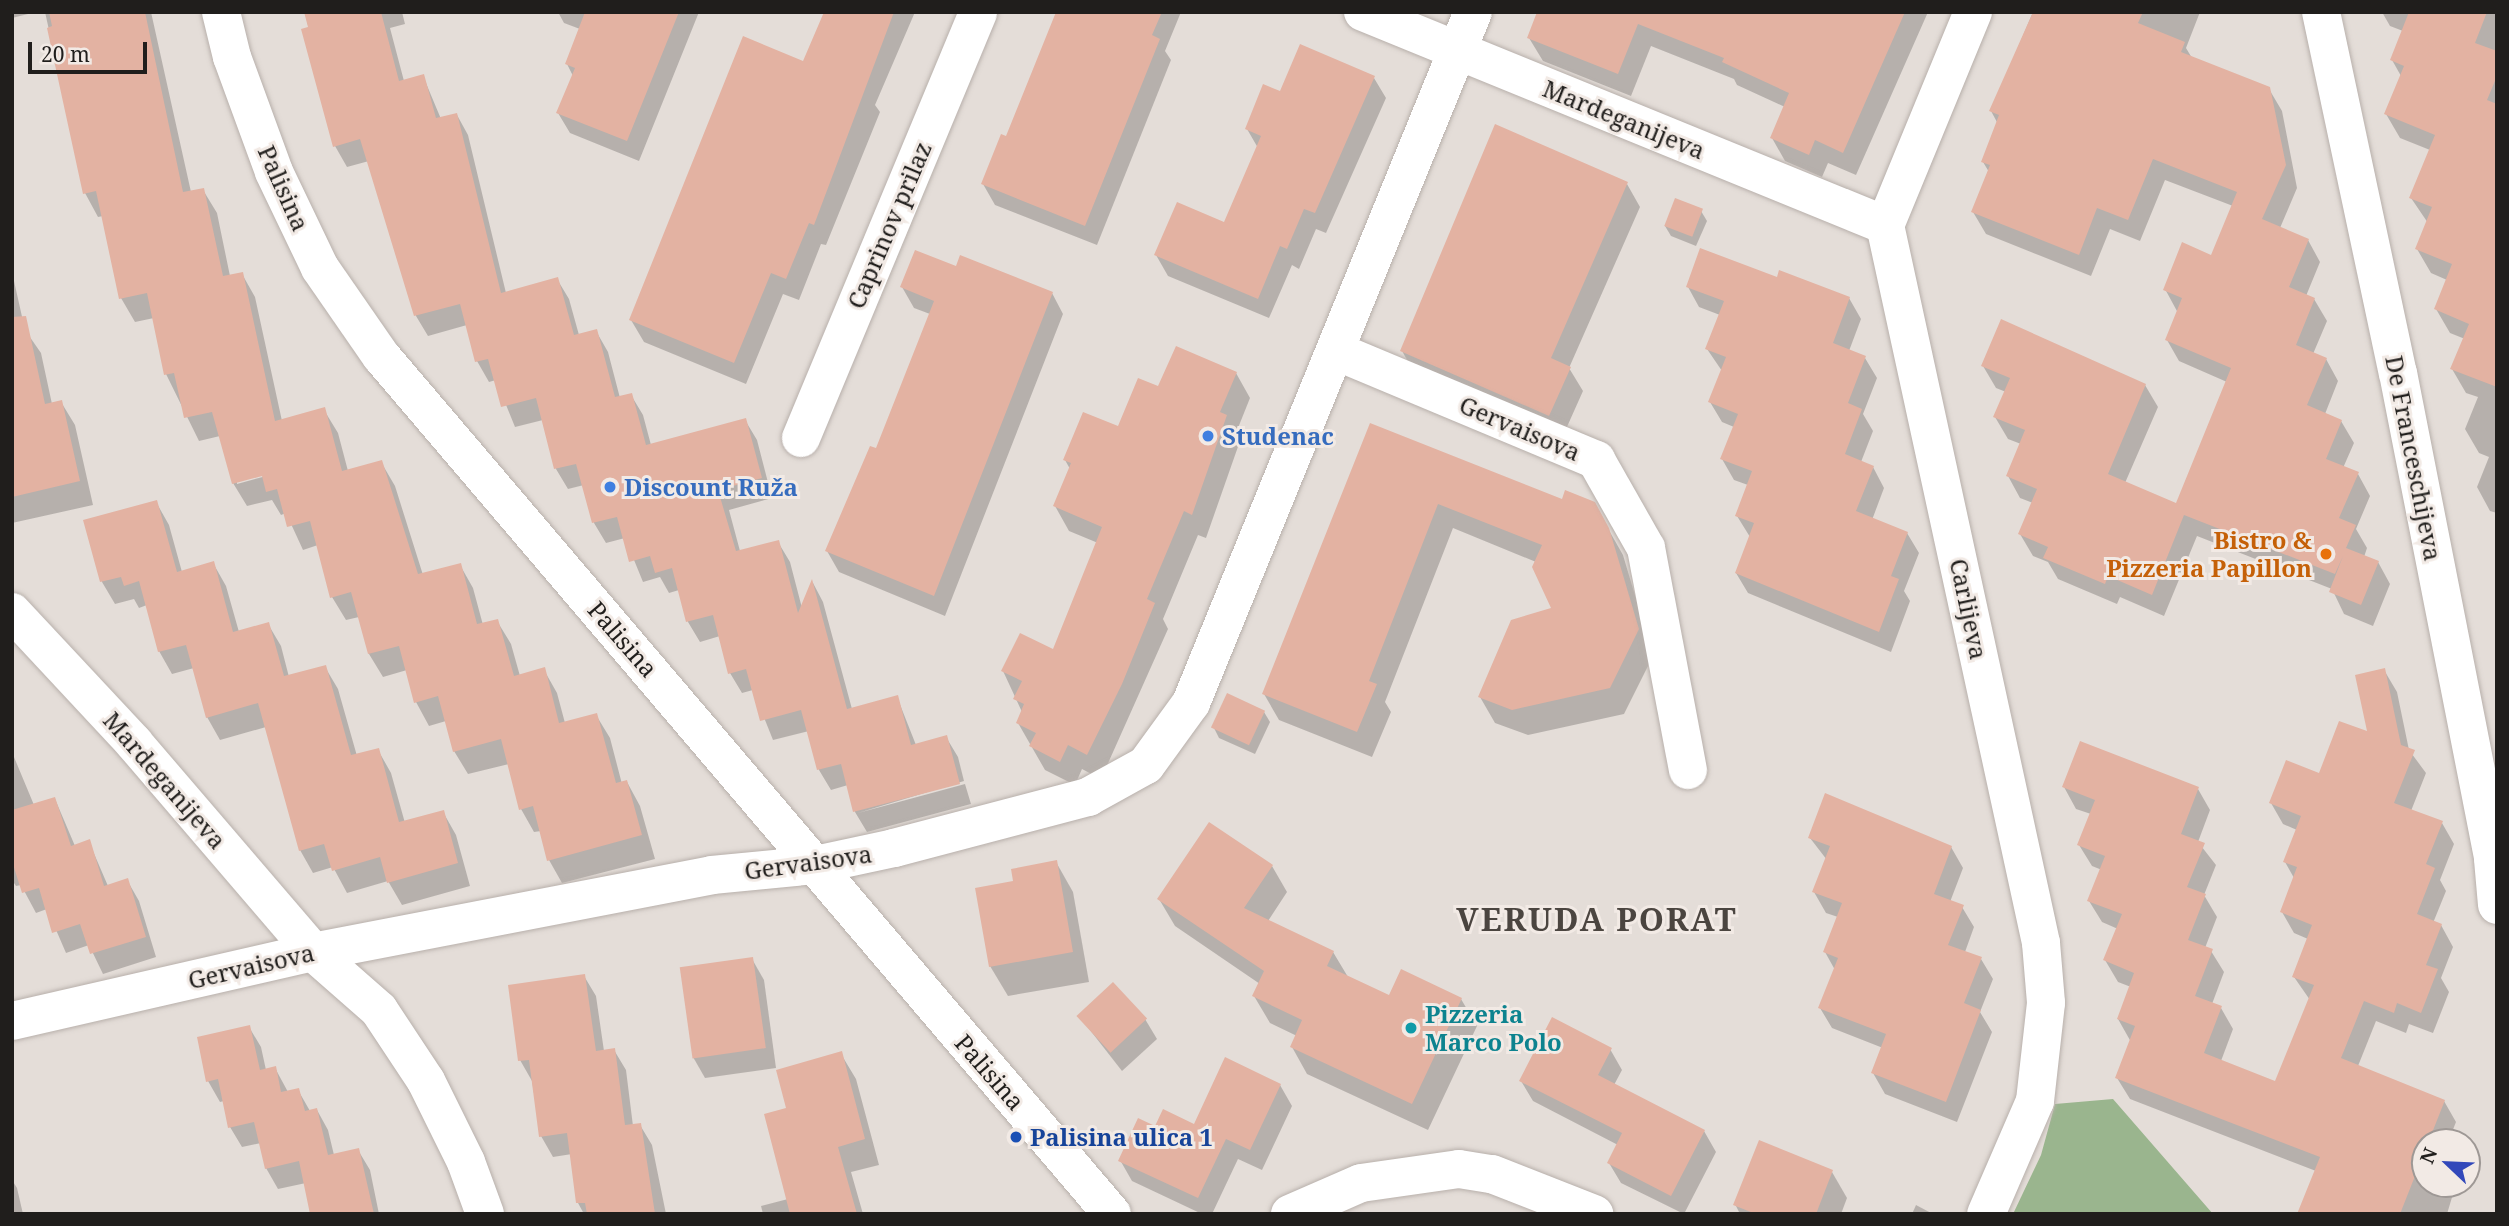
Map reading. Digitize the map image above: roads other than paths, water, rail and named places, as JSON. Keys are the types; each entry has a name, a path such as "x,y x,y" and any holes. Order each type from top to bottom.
{"street":[{"name":"Palisina","path":"221,12 232,57 274,172 320,268 381,356 1112,1214"},
{"name":"Caprinov prilaz","path":"801,438 978,12"},
{"name":"Mardeganijeva","path":"1363,12 1885,225"},
{"name":"Gervaisova","path":"12,1021 313,952 712,875 815,865 1088,797 1146,765 1191,703 1473,12"},
{"path":"1885,225 1973,12"},
{"name":"De Franceschijeva","path":"2322,12 2398,373 2493,859 2497,905"},
{"name":"Carlijeva","path":"1885,225 2041,943 2046,1003 2035,1101 1986,1214"},
{"name":"Gervaisova","path":"1336,351 1596,460 1646,548 1688,770"},
{"name":"Mardeganijeva","path":"12,612 134,743 313,952 379,1010 426,1081 485,1214"},
{"path":"1290,1214 1361,1183 1459,1170 1492,1174 1594,1214"}],"place":[{"name":"Studenac","path":"1208,436"},
{"name":"Discount Ruža","path":"610,487"},
{"name":"Bistro & Pizzeria Papillon","path":"2326,554"},
{"name":"Pizzeria Marco Polo","path":"1411,1028"},
{"name":"Palisina ulica 1","path":"1016,1137"}],"district":[{"name":"VERUDA PORAT","path":"1597,919"}]}
